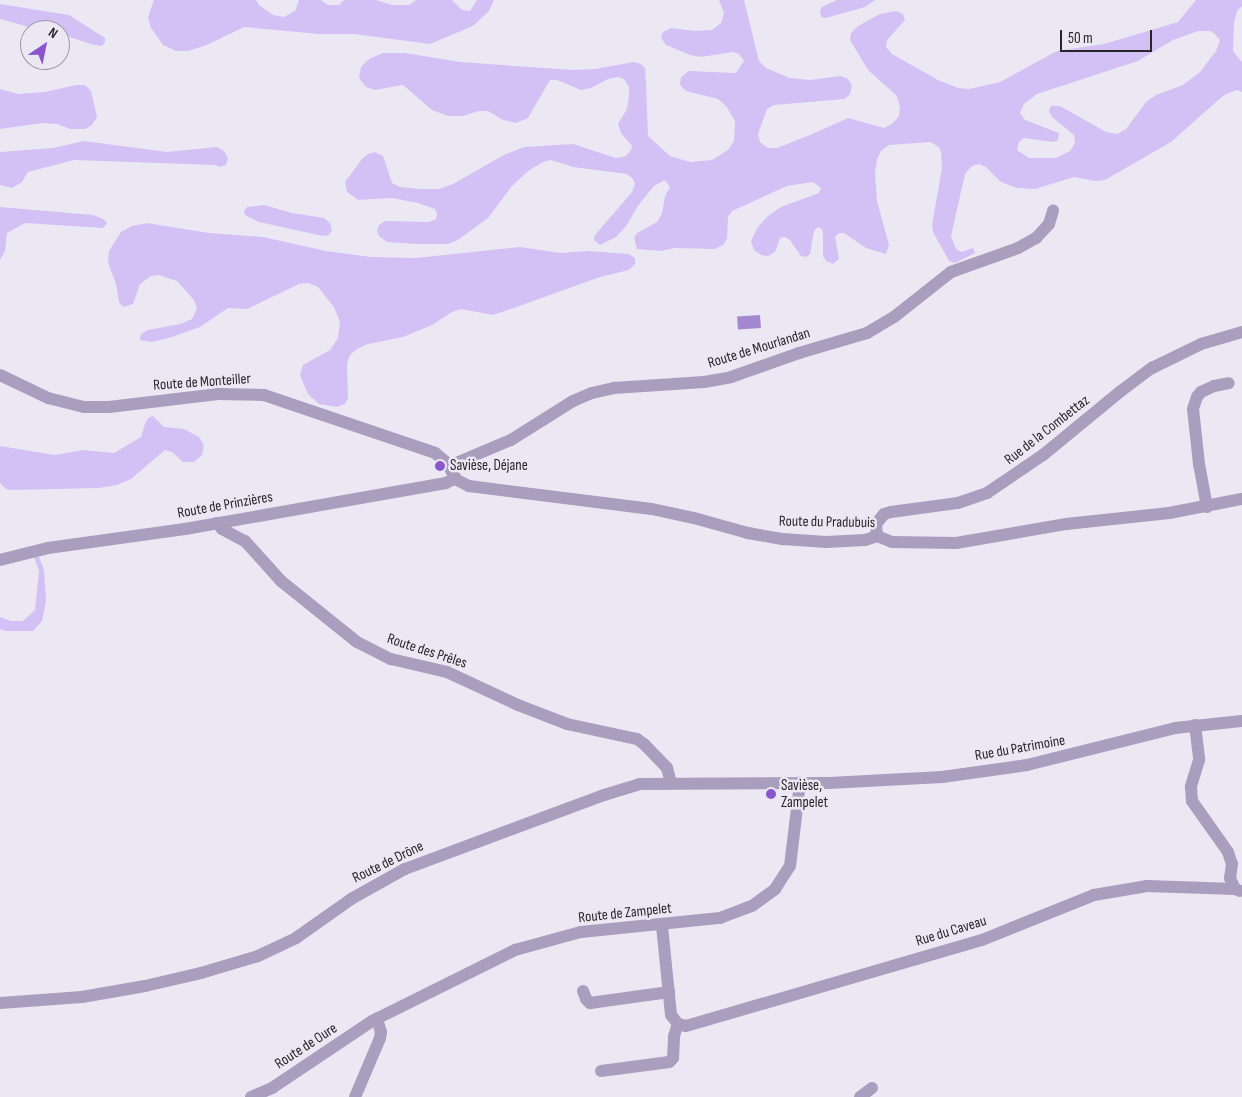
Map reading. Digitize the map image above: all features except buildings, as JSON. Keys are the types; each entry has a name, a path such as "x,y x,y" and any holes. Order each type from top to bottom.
{"street":[{"name":"Route de Mourlandan","path":"452,473 518,436 573,401 592,393 614,388 704,382 731,377 806,350 867,334 894,317 951,272 1018,248 1036,238 1049,224 1053,211"},
{"name":"Rue de la Combettaz","path":"877,536 876,524 884,514 958,503 986,493 1043,455 1152,368 1201,344 1242,332"},
{"name":"Route de Monteiller","path":"0,375 48,398 84,407 109,408 218,394 264,395 429,451 443,458 452,473"},
{"path":"1207,507 1199,464 1193,409 1201,392 1214,386 1229,383"},
{"name":"Route de Prinzières","path":"0,560 48,548 217,523 446,483 452,473"},
{"name":"Route du Pradubuis","path":"452,473 464,484 474,487 603,501 660,510 742,532 783,540 826,542 865,540 877,536 892,542 956,543 1066,524 1207,507 1242,499"},
{"name":"Route des Prêles","path":"217,523 222,529 244,541 281,581 357,642 391,659 448,672 518,705 567,724 636,739 644,744 667,768 671,782"},
{"name":"Rue du Patrimoine","path":"800,784 942,777 1027,766 1091,751 1135,737 1195,725 1242,721"},
{"path":"1195,725 1199,760 1197,774 1192,783 1192,800 1230,858 1230,878 1239,890"},
{"name":"Route de Drône","path":"0,1003 82,997 136,988 201,974 258,956 296,938 358,894 405,868 639,784 671,782 800,784"},
{"name":"Route de Zampelet","path":"377,1019 491,960 524,947 581,932 662,926 729,916 752,906 775,890 790,866 800,784"},
{"name":"Rue du Caveau","path":"678,1024 683,1026 695,1024 982,940 1094,895 1147,886 1239,890"},
{"path":"600,1071 669,1062 674,1058 674,1036 678,1024 671,1015 662,926"},
{"path":"583,991 590,1003 669,992"},
{"path":"355,1097 380,1038 381,1032 377,1019"},
{"name":"Route de Oure","path":"250,1097 272,1088 377,1019"},
{"path":"860,1097 872,1088"}],"shaded area":[{"path":"154,0 256,0 259,5 273,15 284,17 295,11 299,0 321,0 328,5 339,5 344,0 376,0 392,5 409,5 416,0 452,0 462,10 470,11 477,0 494,0 489,11 473,26 430,44 354,34 319,34 244,27 207,45 188,51 176,51 163,45 151,28 148,17"},
{"path":"719,0 744,0 759,61 766,68 790,78 810,80 840,76 847,78 852,85 850,94 845,99 774,105 767,109 758,134 760,142 768,148 777,148 848,118 884,128 893,123 899,116 900,106 896,95 868,70 850,40 851,33 858,26 880,14 896,11 903,14 905,20 887,40 886,47 892,54 938,80 958,88 969,89 1000,82 1057,51 1104,44 1178,22 1196,0 1242,0 1242,6 1237,11 1234,23 1233,51 1242,62 1242,92 1237,90 1224,95 1171,142 1105,180 1095,181 1074,177 1035,189 1017,188 1001,182 986,167 979,164 972,166 965,174 951,236 956,249 961,252 973,248 975,253 955,263 949,261 933,232 932,225 942,168 939,147 930,142 889,145 881,151 877,159 875,173 877,201 889,245 886,254 866,248 844,233 839,233 835,237 839,259 833,264 826,261 823,256 822,229 818,227 814,231 810,254 806,257 801,256 790,240 785,237 780,238 775,252 768,256 761,255 754,250 751,241 757,228 768,216 781,207 819,193 821,188 813,182 787,186 732,211 728,217 727,239 723,245 715,249 675,248 660,251 637,249 634,238 637,233 657,222 662,214 665,196 670,187 665,180 654,186 637,207 627,225 616,237 600,245 594,240 595,235 632,192 635,184 633,179 627,174 573,167 551,160 543,162 528,171 512,186 488,218 458,240 448,244 387,242 379,236 377,230 379,225 385,221 429,222 436,219 435,209 418,203 392,198 358,200 347,192 345,182 362,159 368,154 375,152 383,156 392,183 400,187 439,189 453,184 504,155 524,147 573,144 616,158 626,156 631,150 632,146 621,133 618,124 627,109 629,95 629,87 624,79 618,77 608,79 591,88 581,90 557,80 550,80 528,118 516,123 503,120 488,111 479,111 463,116 448,116 432,110 403,85 375,90 366,87 359,78 361,67 369,59 383,53 405,53 460,62 573,70 595,69 634,62 641,64 645,68 648,136 670,156 690,162 712,160 728,150 734,141 735,121 726,106 718,99 686,91 680,85 681,77 689,71 736,73 744,61 739,54 733,52 701,57 690,55 666,45 661,38 663,32 671,28 695,31 712,30 721,23 724,13","holes":["1198,31 1210,31 1220,40 1216,51 1200,72 1183,85 1156,95 1146,102 1126,129 1117,134 1106,132 1060,106 1051,106 1049,111 1052,117 1074,135 1075,143 1070,151 1056,158 1029,158 1017,150 1019,142 1024,138 1053,142 1058,140 1059,133 1025,120 1020,113 1024,104 1037,94 1138,61 1173,40"]},
{"path":"837,0 875,0 865,7 826,18 821,17 820,11 822,7"},
{"path":"0,4 69,15 105,38 105,42 102,46 94,45 70,37 70,20 20,20 20,24 0,19"},
{"path":"76,85 85,85 91,91 97,117 92,125 85,129 70,129 57,124 42,123 0,129 0,89 18,94 45,92"},
{"path":"84,141 167,152 217,147 224,151 228,158 226,165 220,167 215,165 74,160 28,172 22,182 12,188 0,185 0,152 53,148"},
{"path":"264,205 292,213 324,218 330,223 332,230 329,235 323,236 259,222 245,215 244,211 247,207"},
{"path":"0,207 93,215 107,223 103,228 25,223 7,233 5,251 0,260"},
{"path":"147,223 209,233 263,237 326,251 371,257 416,258 520,247 560,253 588,251 629,254 635,258 635,264 629,270 600,277 493,315 461,309 452,312 432,325 403,337 368,344 357,349 350,355 347,364 348,398 345,404 336,407 319,404 308,394 300,375 303,365 330,350 338,338 340,322 334,307 318,287 308,283 299,284 247,309 228,308 200,327 172,337 152,342 140,340 141,334 148,330 180,324 192,319 197,309 194,300 177,281 159,275 151,276 140,284 133,304 123,307 119,302 116,284 108,262 109,251 121,232 132,226"},
{"path":"760,315 761,328 738,330 737,317"},
{"path":"153,416 164,427 184,429 199,437 204,445 202,455 194,462 183,462 172,452 165,450 131,479 117,485 99,488 12,490 6,489 0,483 0,446 55,455 83,450 114,453 141,437 148,418"},
{"path":"34,557 39,557 44,570 46,601 42,621 33,631 5,631 0,629 0,617 11,621 23,621 35,610 39,571"}],"place":[{"name":"Savièse, Déjane","path":"440,466"},
{"name":"Savièse, Zampelet","path":"771,794"}]}
